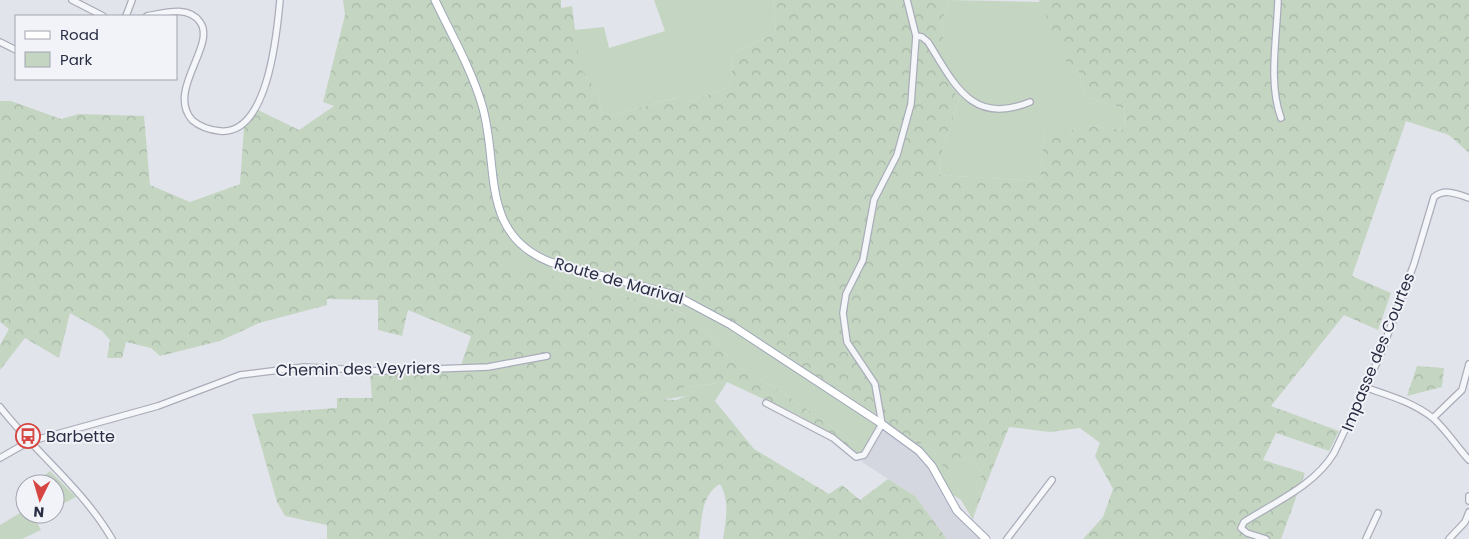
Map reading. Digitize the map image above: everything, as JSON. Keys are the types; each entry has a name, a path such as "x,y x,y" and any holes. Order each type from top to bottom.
{"main road":[{"name":"Route de Marival","path":"435,0 482,105 489,137 499,211 507,229 519,244 532,254 550,262 660,290 692,302 882,424 926,459 957,511 986,539"}],"street":[{"path":"72,0 101,15"},
{"path":"126,15 132,0"},
{"path":"154,15 182,11 195,16 200,21 202,26 202,42 184,100 189,115 194,121 203,128 223,132 243,124 257,106 275,43 280,0"},
{"path":"766,403 832,438 856,457 864,455 882,424 883,416 875,384 847,342 843,313 846,294 863,260 872,206 897,155 908,112 916,36 907,0"},
{"path":"1278,0 1275,83 1276,106 1281,118"},
{"path":"916,36 922,37 928,42 955,84 974,104 984,108 1014,109 1030,102"},
{"path":"0,42 15,50"},
{"name":"Impasse des Courtes","path":"1266,539 1247,533 1241,528 1244,522 1310,482 1319,474 1343,437 1378,358 1414,264 1434,197 1438,193 1449,192 1469,198"},
{"name":"Chemin des Veyriers","path":"0,458 28,442 158,406 232,377 264,370 304,367 380,371 488,367 547,356"},
{"path":"1433,418 1462,390 1469,364"},
{"path":"1364,387 1401,400 1433,418 1469,460"},
{"path":"0,407 28,442 86,503 102,522 112,539"},
{"path":"1007,539 1052,480"},
{"path":"1469,496 1469,501"},
{"path":"1366,539 1378,512"},
{"path":"1449,539 1464,522 1469,512"}],"shaded area":[{"path":"887,425 933,462 950,493 966,514 991,539 947,539 915,496 862,462"}],"green space":[{"path":"343,0 561,0 561,8 572,6 580,67 598,93 602,112 611,116 679,97 689,102 726,88 731,81 732,54 776,33 773,0 948,0 949,3 940,24 944,36 933,53 959,100 941,155 939,175 1040,181 1044,131 1068,131 1092,126 1124,130 1125,109 1086,97 1078,69 1070,69 1039,0 1469,0 1469,153 1449,135 1406,121 1352,276 1391,293 1378,330 1344,315 1271,406 1339,431 1329,451 1276,433 1263,460 1305,473 1281,539 1083,539 1103,517 1113,489 1095,456 1100,443 1080,428 1050,432 1009,427 974,515 982,482 979,468 965,457 951,480 933,450 921,443 918,447 674,292 512,250 512,265 675,310 687,316 708,334 738,367 779,390 864,449 858,455 830,434 800,416 727,382 685,387 660,399 676,400 689,395 701,394 715,401 754,449 829,494 842,485 860,500 888,479 915,496 947,539 723,539 726,504 720,484 709,494 706,501 699,539 327,539 327,525 285,516 277,502 252,414 337,408 337,398 372,398 370,375 459,371 471,336 408,310 402,336 378,330 378,300 327,299 327,305 259,323 220,341 160,356 151,348 126,342 122,358 107,358 110,340 102,331 70,313 59,358 25,338 0,370 0,345 9,329 0,322 0,101 11,101 61,119 79,114 144,116 150,185 190,202 240,184 244,127 258,110 299,130 334,106 323,102 345,15"},
{"path":"654,0 773,0 776,33 732,54 731,81 726,88 689,102 678,97 611,116 602,112 598,93 580,67 574,30 604,27 609,48 665,31"},
{"path":"948,0 1041,2 1078,69 1086,97 1125,109 1124,130 1092,126 1068,131 1044,131 1040,181 939,175 941,155 959,100 933,53 944,36 940,24 949,3"},
{"path":"512,250 674,292 880,422 864,449 779,390 738,367 708,334 687,316 675,310 511,265"},
{"path":"1417,366 1444,368 1442,387 1407,396"},
{"path":"727,382 715,401 693,395 658,399 685,387"},
{"path":"921,443 933,450 951,479 965,457 979,468 982,482 973,520 961,500 950,493 933,462 918,447"},
{"path":"65,486 76,497 65,503"},
{"path":"15,516 15,524 38,524 41,530 22,539 0,539 0,525"}],"place":[{"name":"Barbette","path":"28,436"}]}
